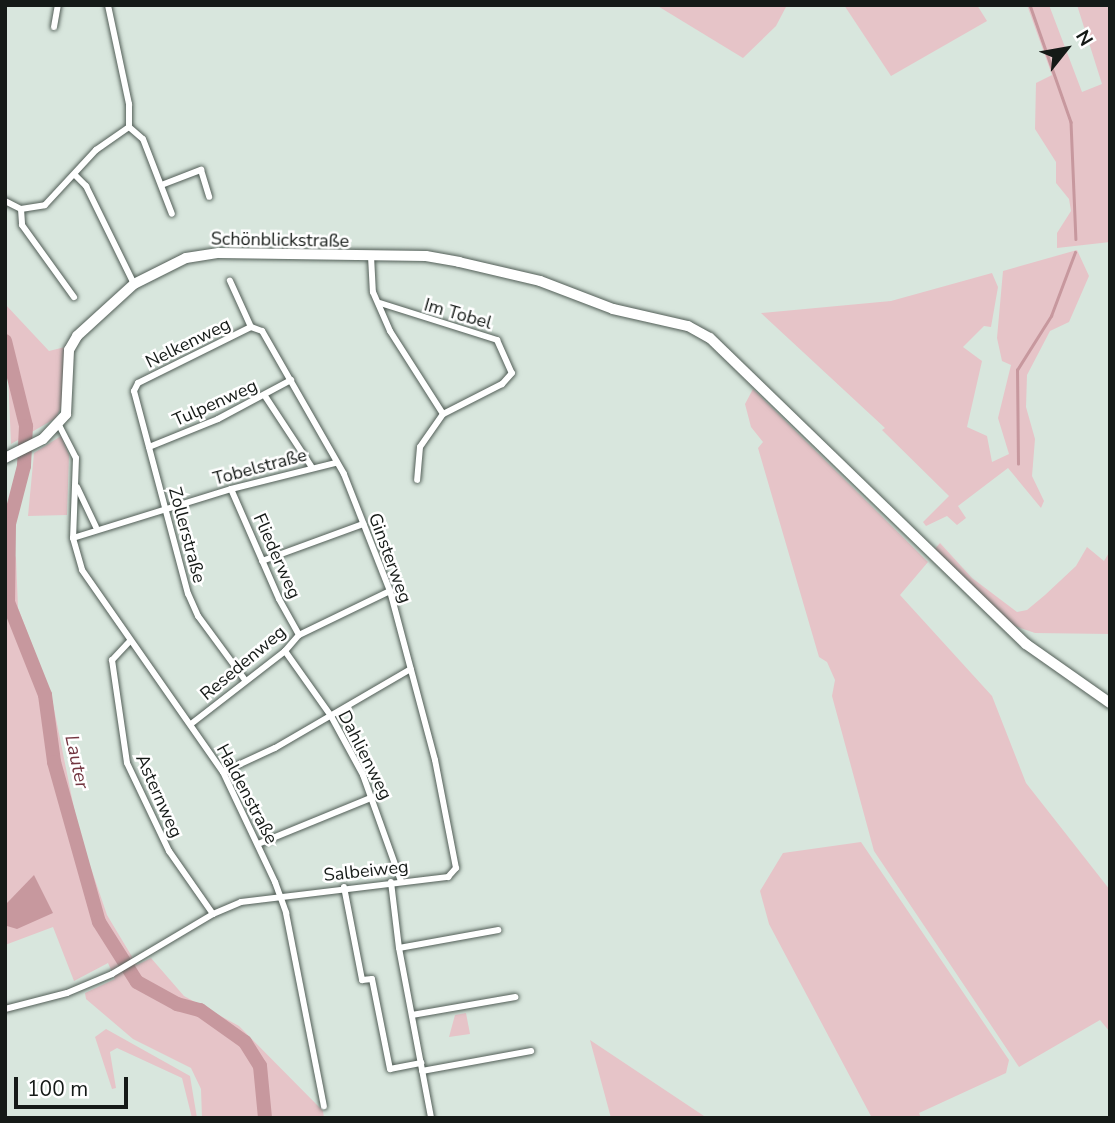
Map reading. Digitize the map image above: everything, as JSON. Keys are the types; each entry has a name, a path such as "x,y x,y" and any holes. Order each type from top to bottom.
{"street":[{"path":"54,27 58,5"},
{"path":"108,5 129,104 129,127 143,139 164,184 172,214"},
{"path":"5,201 21,209 45,205 96,150 129,127"},
{"path":"164,184 201,170 209,197"},
{"path":"75,175 86,186 134,284"},
{"path":"21,209 22,225 74,297"},
{"name":"Schönblickstraße","path":"59,425 70,400 69,350 77,336 134,284 186,258 203,254 426,256 540,281 613,309 700,331 1026,644 1110,703"},
{"path":"371,257 373,292 390,331 443,414"},
{"name":"Ginsterweg","path":"230,281 251,327 262,331 335,463 390,591 447,816 454,874"},
{"name":"Im Tobel","path":"380,303 497,340 507,354 512,373 502,384 443,414 420,447 417,480"},
{"name":"Nelkenweg","path":"138,383 251,327"},
{"name":"Tulpenweg","path":"149,447 265,396 290,380"},
{"name":"Zollerstraße","path":"138,383 134,391 188,594 198,616 245,680"},
{"path":"265,396 311,466"},
{"path":"10,456 43,439 59,425"},
{"name":"Haldenstraße","path":"59,425 75,454 76,487 72,538 82,570 129,642 191,724 223,772 280,895 324,1106"},
{"name":"Tobelstraße","path":"72,538 96,527 311,466 335,463"},
{"name":"Haldenstraße","path":"76,487 96,527"},
{"name":"Fliederweg","path":"231,489 262,561 299,635"},
{"path":"262,561 363,524"},
{"name":"Resedenweg","path":"191,724 285,651 299,635 390,591"},
{"name":"Asternweg","path":"129,642 111,660 127,763 169,851 213,914"},
{"name":"Dahlienweg","path":"285,651 331,716 373,797 401,881"},
{"path":"223,772 331,716 411,669"},
{"path":"258,844 373,797"},
{"name":"Salbeiweg","path":"280,895 454,874"},
{"path":"391,882 399,948 431,1118"},
{"path":"344,887 362,980 372,979 390,1069 531,1051"},
{"path":"5,1009 66,993 112,974 213,914 280,895"},
{"path":"399,948 498,930"},
{"path":"412,1015 515,997"}],"shaded area":[{"path":"656,5 787,5 776,26 743,58"},
{"path":"844,5 977,5 987,21 891,76"},
{"path":"1027,5 1049,5 1082,92 1102,84 1077,5 1110,5 1110,242 1057,248 1057,233 1071,211 1069,199 1056,183 1056,162 1035,129 1036,83 1052,75"},
{"path":"1077,250 1089,276 1069,322 1050,331 1027,375 1026,407 1035,439 1032,476 1044,501 1041,508 1008,468 958,506 966,518 957,525 947,516 926,526 923,522 949,496 882,430 885,428 761,313 891,301 992,273 998,287 991,327 984,326 963,347 982,361 967,427 987,436 992,462 1009,454 998,418 1011,365 1002,361 997,338 1003,271"},
{"path":"5,304 49,351 65,347 62,405 56,418 11,444"},
{"path":"753,389 928,562 900,595 992,696 1026,783 1110,890 1110,1032 1100,1020 1019,1067 874,851 832,696 835,680 827,662 819,657 758,448 763,442 751,427 745,404"},
{"path":"61,436 69,455 67,515 28,516 34,453"},
{"path":"6,535 16,558 18,608 51,694 79,833 107,915 137,965 151,958 184,996 239,1026 323,1111 324,1118 202,1118 201,1089 191,1068 133,1039 86,999 85,993 115,979 108,963 74,981 53,927 5,945"},
{"path":"940,543 972,578 1017,612 1027,610 1045,595 1076,566 1087,547 1104,561 1110,551 1110,634 1035,633 1009,624 933,551"},
{"path":"861,842 1009,1060 1006,1073 919,1113 921,1118 872,1118 769,924 760,891 783,853"},
{"path":"34,875 53,913 17,929 7,926 7,903"},
{"path":"466,1013 470,1034 449,1037 455,1015"},
{"path":"106,1029 190,1076 197,1118 192,1118 182,1078 117,1048 110,1052 116,1088 112,1089 95,1037"},
{"path":"590,1040 707,1118 611,1118"}],"waterway":[{"path":"1030,5 1071,122 1076,239"},
{"path":"1018,464 1017,370 1051,316 1075,252"},
{"name":"Lauter","path":"5,341 26,426 24,466 9,524 8,602 45,695 54,762 99,922 137,982 177,1004 200,1010 245,1042 260,1066 265,1118"},
{"name":"Lauter","path":"5,529 9,524"}]}
